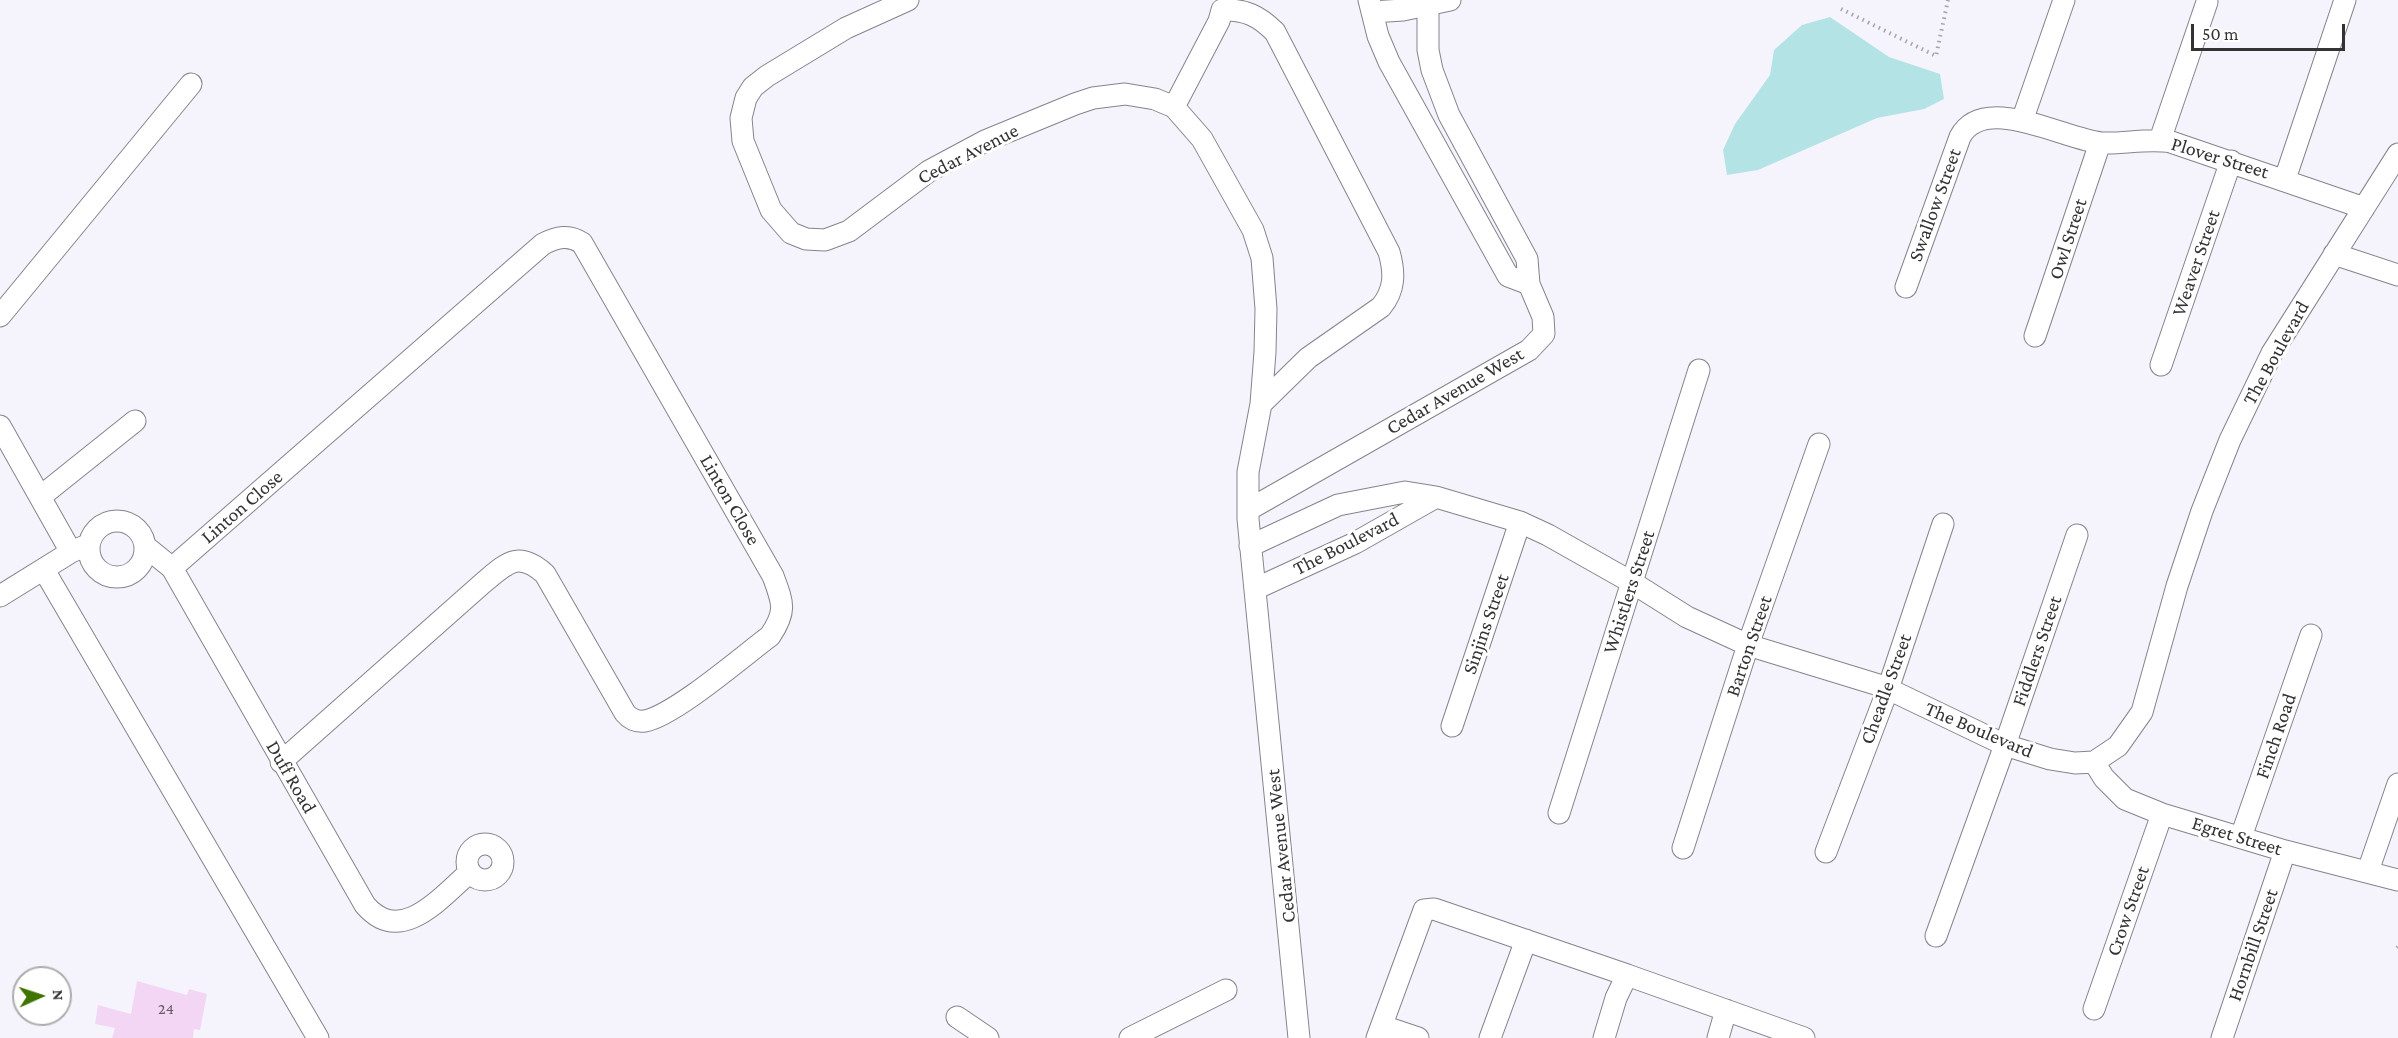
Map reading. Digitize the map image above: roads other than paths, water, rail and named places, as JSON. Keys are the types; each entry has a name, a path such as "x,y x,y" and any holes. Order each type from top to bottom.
{"street":[{"name":"Cedar Avenue","path":"908,0 846,28 767,76 753,87 746,98 741,118 742,141 771,210 791,233 816,240 835,237 849,231 929,171 985,141 1093,98 1125,94 1155,99 1174,107"},
{"path":"1428,5 1428,50 1432,70 1449,115 1527,259 1529,284 1508,276 1400,81 1378,36 1371,6 1428,5 1450,0"},
{"path":"2022,121 2064,0"},
{"path":"2285,179 2345,0"},
{"path":"2160,140 2207,2"},
{"path":"1222,5 1255,15 1275,32 1383,238 1393,266 1392,287 1381,307 1308,358 1262,404 1266,309 1262,258 1258,243 1202,139 1174,107 1219,21 1222,5"},
{"path":"1400,81 1432,70"},
{"path":"0,316 191,84"},
{"name":"Plover Street","path":"1967,125 1987,118 2022,121 2100,143 2160,140 2181,144 2364,208"},
{"name":"Swallow Street","path":"1906,287 1959,136 1967,125"},
{"name":"Owl Street","path":"2036,336 2100,143"},
{"name":"The Boulevard","path":"1250,546 1338,505 1405,492 1437,497 1520,522 1548,535 1633,583 1687,617 1748,645 1888,688 2006,745 2050,759 2075,763 2094,762 2118,746 2142,712 2176,586 2202,511 2230,440 2272,353 2398,154"},
{"name":"Weaver Street","path":"2161,365 2231,161"},
{"name":"Linton Close","path":"172,568 543,244 565,237 582,243 773,576 779,592 782,606 781,620 770,636 670,711 644,722 636,721 625,712 545,574 528,561 516,560 483,583 281,762"},
{"path":"2334,254 2398,275"},
{"name":"Cedar Avenue West","path":"1248,510 1529,350 1544,334 1544,325 1529,284"},
{"name":"Whistlers Street","path":"1559,813 1699,370"},
{"name":"Cedar Avenue West","path":"1262,404 1248,472 1250,546 1299,1038"},
{"path":"40,497 135,421"},
{"path":"0,426 40,497 80,548 99,571 117,577 135,571 144,555 145,546 137,530 130,524 112,521 97,529 80,548 0,596"},
{"name":"Barton Street","path":"1683,848 1748,645 1819,444"},
{"name":"The Boulevard","path":"1255,589 1355,543 1437,497"},
{"name":"Sinjins Street","path":"1452,726 1520,522"},
{"name":"Cheadle Street","path":"1826,852 1888,688 1943,524"},
{"name":"Fiddlers Street","path":"1936,936 2006,745 2077,535"},
{"name":"Duff Road","path":"145,546 172,568 281,762 365,905 378,917 394,922 409,920 420,914 470,873"},
{"path":"44,570 318,1038"},
{"name":"Finch Road","path":"2241,837 2311,635"},
{"name":"Egret Street","path":"2094,762 2116,792 2162,814 2285,851 2398,880"},
{"path":"2368,871 2398,784"},
{"name":"Crow Street","path":"2094,1009 2162,814"},
{"name":"Hornbill Street","path":"2222,1038 2285,851"},
{"path":"1418,1038 1379,1032 1424,910 1434,909 1804,1038"},
{"path":"1490,1038 1526,940"},
{"path":"1604,1038 1616,998 1627,975"},
{"path":"1130,1038 1162,1031 1226,990"},
{"path":"1718,1038 1726,1010"},
{"path":"957,1017 988,1038"}]}
